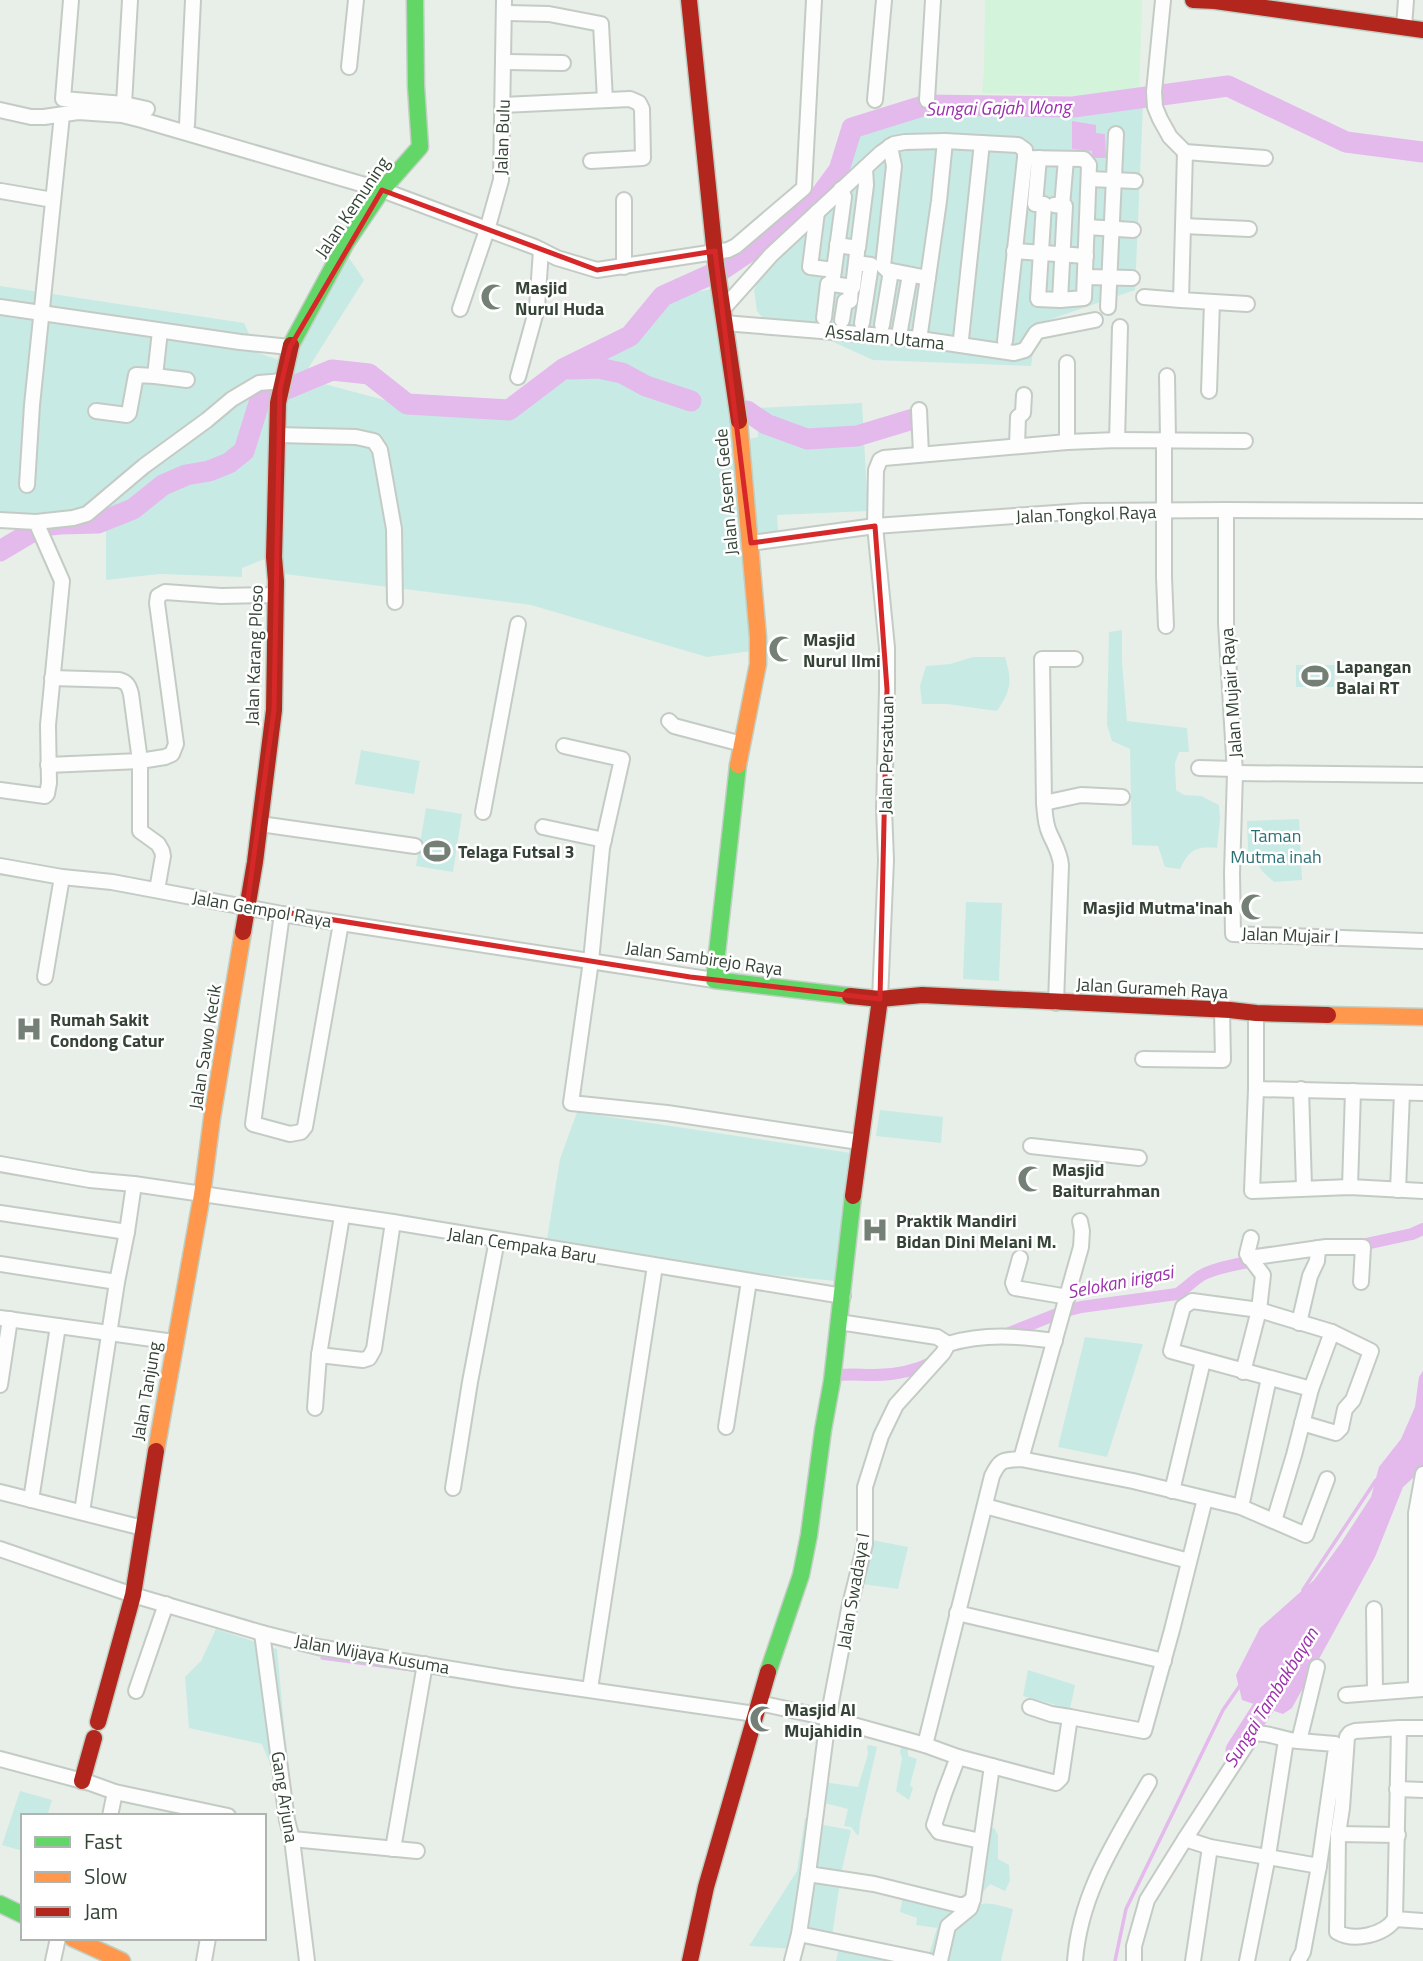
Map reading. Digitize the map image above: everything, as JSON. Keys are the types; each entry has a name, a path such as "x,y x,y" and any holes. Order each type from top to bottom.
{"street":[{"path":"71,0 63,99 124,104 147,109"},
{"path":"124,104 130,0"},
{"path":"187,125 193,0"},
{"path":"349,67 356,0"},
{"name":"Jalan Kemuning","path":"281,391 290,348 343,249 382,190 420,147 415,0"},
{"name":"Jalan Asem Gede","path":"689,0 722,311 742,438 758,664 735,780 714,980"},
{"path":"0,110 31,117 78,112 134,118 382,190 557,258 597,270 716,258 736,246 804,188 814,0"},
{"path":"875,100 884,0"},
{"path":"927,100 933,0"},
{"path":"1163,0 1155,99 1160,119 1170,137 1185,152 1265,158"},
{"path":"1194,0 1289,6 1423,30"},
{"path":"1404,27 1406,0"},
{"path":"504,7 601,24 605,100"},
{"name":"Jalan Bulu","path":"460,309 501,180 504,7"},
{"path":"504,62 563,63"},
{"path":"503,105 630,99 637,102 641,106 643,158 591,161"},
{"path":"27,485 32,405 62,115"},
{"path":"1108,307 1116,134"},
{"path":"920,333 945,141"},
{"path":"722,311 771,255 890,146 905,142 945,141 1018,145 1032,158 1035,204 1087,206"},
{"path":"961,339 982,143"},
{"path":"817,212 810,267 833,277 850,294 855,302 854,313 862,318 872,263 888,219 894,166 890,146"},
{"path":"1181,300 1185,152"},
{"path":"1032,158 1086,160 1089,165 1084,298 1038,299 1044,204"},
{"path":"1005,341 1014,251 1032,158"},
{"path":"1060,300 1066,159"},
{"path":"865,168 862,216 882,326"},
{"path":"1089,179 1135,181"},
{"path":"824,318 828,284 833,277 844,197 841,189"},
{"path":"1,191 53,200"},
{"path":"624,200 624,267"},
{"path":"862,216 888,219"},
{"path":"1183,226 1249,229"},
{"path":"1087,227 1133,230"},
{"path":"837,245 872,263 928,278"},
{"path":"518,377 537,308 541,250"},
{"path":"1014,251 1086,256"},
{"path":"842,320 845,302 872,263"},
{"path":"900,330 910,275"},
{"path":"1085,277 1132,278"},
{"path":"1143,298 1247,304"},
{"path":"1209,391 1212,302"},
{"path":"0,307 290,348"},
{"name":"Assalam Utama","path":"722,311 1014,353 1025,350 1036,333 1095,320"},
{"path":"1117,440 1120,327"},
{"path":"155,376 160,331"},
{"path":"1067,363 1067,442"},
{"path":"96,411 128,414 131,411 136,375 187,380"},
{"path":"1167,376 1164,577 1167,626"},
{"path":"0,520 39,529 86,514 232,399 259,383 281,391"},
{"name":"Jalan Karang Ploso","path":"247,906 274,710 274,557 277,435 281,391"},
{"path":"1017,446 1018,417 1023,413 1024,395"},
{"path":"919,410 920,454 1117,440 1245,441"},
{"path":"277,435 356,437 374,441 380,450 394,529 394,602"},
{"name":"Jalan Persatuan","path":"880,991 886,860 884,809 887,648 875,526 876,470 880,460 884,458 920,454"},
{"name":"Jalan Mujair Raya","path":"1226,510 1226,623 1235,771 1423,775"},
{"name":"Jalan Tongkol Raya","path":"751,543 875,526 1084,511 1423,511"},
{"path":"0,790 45,796 48,790 48,725 62,581 39,529"},
{"path":"48,765 140,761 172,754 176,744 157,603 159,596 165,592 221,596 275,595"},
{"path":"483,812 519,624"},
{"path":"1056,1003 1061,865 1058,849 1045,823 1042,658 1075,659"},
{"path":"52,678 119,680 125,682 131,694 140,761 140,831 158,844 163,856 157,890"},
{"path":"669,721 674,726 742,744"},
{"path":"564,746 622,759 604,840 591,961 571,1103 667,1113 859,1142"},
{"path":"1199,768 1235,771"},
{"name":"Jalan Mujair I","path":"1235,771 1233,934 1423,941"},
{"path":"1044,803 1081,795 1122,797"},
{"path":"260,824 415,846"},
{"path":"543,827 604,840"},
{"name":"Jalan Gempol Raya","path":"0,866 62,877 112,882 282,914 524,950"},
{"path":"45,977 62,877"},
{"name":"Jalan Sawo Kecik","path":"202,1195 247,906"},
{"path":"282,914 253,1124 290,1134 301,1132 304,1126 341,923"},
{"name":"Jalan Sambirejo Raya","path":"524,950 714,980 880,991"},
{"path":"690,1961 706,1887 772,1657 801,1574 810,1535 880,991"},
{"name":"Jalan Gurameh Raya","path":"880,991 1256,1013 1423,1017"},
{"path":"1143,1059 1223,1060 1222,1010"},
{"path":"1256,1013 1252,1191 1350,1186 1423,1191"},
{"path":"1256,1089 1423,1093"},
{"path":"1301,1090 1304,1187"},
{"path":"1350,1186 1353,1091"},
{"path":"1398,1190 1402,1093"},
{"path":"1031,1146 1139,1158"},
{"name":"Jalan Cempaka Baru","path":"0,1164 90,1180 393,1222 842,1296"},
{"path":"82,1513 134,1184"},
{"name":"Jalan Tanjung","path":"82,1781 133,1595 174,1342 202,1195"},
{"path":"0,1213 127,1232"},
{"path":"315,1408 319,1355 342,1216"},
{"path":"1021,1459 1081,1247 1080,1221"},
{"path":"319,1355 363,1360 371,1355 393,1222"},
{"path":"1243,1372 1259,1310 1263,1275 1247,1254 1251,1238"},
{"path":"453,1488 497,1240"},
{"path":"1251,1261 1320,1249 1363,1247 1361,1282"},
{"path":"1300,1323 1310,1276 1320,1249"},
{"path":"1020,1258 1013,1283 1016,1288 1067,1299"},
{"path":"0,1264 117,1282"},
{"path":"590,1689 655,1266"},
{"path":"726,1427 749,1281"},
{"path":"1302,1423 1336,1433 1341,1428 1345,1409 1353,1400 1371,1350 1332,1332 1259,1310 1192,1301 1183,1307 1171,1351 1311,1389"},
{"path":"0,1385 5,1318 174,1342"},
{"path":"839,1322 937,1337 948,1343 1015,1335 1055,1341"},
{"path":"31,1500 58,1326"},
{"path":"1274,1521 1311,1389 1332,1332"},
{"name":"Jalan Swadaya I","path":"792,1961 808,1874 828,1718 849,1609 865,1544 865,1487 881,1436 896,1405 943,1353 948,1343"},
{"path":"1172,1491 1203,1361"},
{"path":"1241,1507 1269,1378"},
{"path":"925,1745 992,1476 997,1465 1004,1460 1021,1459 1133,1481 1241,1507 1306,1535 1327,1479"},
{"path":"1346,1695 1419,1689 1416,1513 1423,1474"},
{"path":"0,1492 143,1528"},
{"path":"1030,1707 1051,1714 1144,1731 1205,1499"},
{"path":"985,1506 1189,1561"},
{"name":"Jalan Wijaya Kusuma","path":"0,1549 133,1595 318,1647 590,1689 828,1718 1056,1783 1061,1778 1070,1717"},
{"path":"135,1691 166,1604"},
{"path":"1374,1609 1376,1692"},
{"path":"957,1613 1164,1661"},
{"name":"Gang Arjuna","path":"261,1633 307,1961"},
{"path":"393,1849 425,1664"},
{"path":"1249,1961 1292,1741 1317,1667"},
{"path":"1399,1728 1395,1919 1391,1926 1366,1936 1345,1937 1336,1932 1338,1834 1347,1737 1355,1731 1399,1728 1423,1728"},
{"path":"1134,1961 1134,1946 1147,1900 1253,1734 1261,1733 1292,1741 1336,1746 1319,1866 1303,1952 1298,1961"},
{"path":"958,1757 934,1825 939,1832 981,1841"},
{"path":"0,1759 115,1792 219,1814"},
{"path":"940,1961 948,1926 970,1908 973,1899 992,1766"},
{"path":"1075,1961 1093,1884 1149,1782"},
{"path":"1397,1789 1423,1790"},
{"path":"110,1814 115,1792"},
{"path":"1338,1834 1398,1835"},
{"path":"292,1839 417,1851"},
{"path":"1185,1839 1210,1847 1319,1866"},
{"path":"1193,1961 1210,1847"},
{"path":"808,1874 874,1884 960,1905 973,1899"},
{"path":"0,1904 21,1914"},
{"path":"1395,1919 1423,1921"},
{"path":"799,1934 856,1954 929,1961"},
{"path":"53,1961 58,1940"},
{"path":"204,1961 208,1940"},
{"path":"90,1942 122,1961"}],"highlighted area":[{"path":"382,190 597,270 715,251 751,543 875,526 887,689 880,999 690,977 247,906 274,710 280,389 290,347"}],"green space":[{"path":"926,105 1143,105 1135,290 1037,324 1031,366 873,360 818,335 767,323 757,311 754,290 761,274 800,218 821,197 840,170 852,128"},
{"path":"343,249 364,280 302,378 407,406 512,418 563,369 632,337 664,298 717,288 759,650 707,657 531,605 269,572 267,558 242,568 242,577 159,574 106,580 106,523 98,523 104,518 0,518 0,286 244,323 258,353 282,361"},
{"path":"862,403 868,511 777,515 779,542 754,541 744,440 758,437 756,408"},
{"path":"1122,630 1127,721 1187,728 1189,752 1179,752 1175,763 1176,790 1184,795 1201,796 1219,805 1217,848 1198,849 1190,853 1180,869 1165,867 1158,846 1132,845 1130,749 1112,741 1107,725 1109,632"},
{"path":"973,657 1005,657 1009,685 1006,697 997,711 947,704 922,704 920,686 926,666 950,664"},
{"name":"Lapangan Balai RT","path":"1296,665 1335,665 1334,687 1296,687"},
{"path":"361,750 420,761 414,794 355,784"},
{"path":"426,808 462,814 453,872 416,866"},
{"name":"Taman Mutma inah","path":"1299,819 1302,880 1274,882 1248,851 1247,821"},
{"path":"966,902 1002,903 999,981 963,979"},
{"path":"880,1110 943,1117 941,1143 876,1136"},
{"path":"577,1112 858,1154 836,1281 658,1264 546,1245 560,1159"},
{"path":"1085,1337 1143,1344 1107,1457 1058,1447"},
{"path":"872,1540 908,1547 898,1589 863,1584"},
{"path":"216,1629 277,1649 293,1821 262,1744 189,1728 185,1677 201,1661"},
{"path":"1028,1670 1075,1685 1070,1709 1023,1696"},
{"path":"867,1746 877,1747 857,1835 851,1827 844,1826 848,1809 820,1802 823,1782 858,1787 868,1754"},
{"path":"901,1747 908,1749 908,1756 917,1759 909,1800 896,1791 902,1758"},
{"path":"20,1791 52,1800 48,1814 21,1814 21,1850 2,1845"},
{"path":"805,1818 814,1820 794,1949 749,1946 797,1871"},
{"path":"818,1824 851,1830 832,1936 800,1931"},
{"path":"985,1828 994,1828 998,1835 998,1859 1009,1865 1010,1881 1005,1891 990,1884 974,1902"},
{"path":"903,1895 973,1906 993,1904 1013,1909 1001,1961 927,1961 937,1928 916,1925 917,1918 900,1912"},
{"path":"839,1948 896,1961 836,1961"}],"sand":[{"path":"985,0 1142,0 1139,98 982,93"}],"water":[{"path":"1072,121 1096,125 1096,133 1105,134 1106,158 1092,158 1092,151 1072,149"},
{"path":"1423,1371 1423,1469 1403,1487 1375,1557 1292,1708 1283,1714 1242,1700 1236,1675 1260,1628 1314,1580 1371,1497 1379,1467 1401,1439 1415,1407 1419,1377"}],"waterway":[{"name":"Sungai Gajah Wong","path":"0,551 42,526 98,523 133,509 163,485 186,475 209,471 229,463 244,451 260,400 332,370 369,374 407,404 509,410 563,369 630,336 663,296 723,269 820,196 839,170 852,128 926,105 1073,107 1228,86 1346,142 1423,152"},
{"path":"570,369 598,368 622,373 646,386 691,401"},
{"path":"747,411 766,424 807,439 857,436 913,419"},
{"name":"Selokan irigasi","path":"1352,1247 1412,1234 1423,1229"},
{"name":"Selokan irigasi","path":"1004,1335 1081,1307 1177,1294 1210,1271 1258,1260"},
{"name":"Selokan irigasi","path":"830,1376 898,1373 935,1361"},
{"path":"1303,1590 1376,1480"},
{"path":"322,1658 413,1670"},
{"name":"Sungai Tambakbayan","path":"1236,1750 1279,1683"},
{"path":"1115,1961 1126,1909 1223,1710 1241,1684"}],"traffic: fast":[{"path":"291,345 346,243 382,190 420,147 415,0"},
{"path":"738,765 714,980 850,996"},
{"path":"768,1672 801,1575 809,1535 832,1381 853,1196"},
{"path":"0,1904 21,1914"}],"traffic: slow":[{"path":"738,765 758,664 758,637 739,421"},
{"path":"156,1451 202,1195 243,932"},
{"path":"1328,1015 1423,1017"},
{"path":"76,1940 122,1961"}],"traffic: jam":[{"path":"689,0 716,265 739,421"},
{"path":"1193,0 1423,30"},
{"path":"243,932 255,862 274,710 278,403 291,345"},
{"path":"850,996 880,999 922,995 1328,1015"},
{"path":"853,1196 880,999"},
{"path":"98,1722 133,1595 156,1451"},
{"path":"690,1961 706,1887 768,1672"},
{"path":"82,1781 94,1738"}],"place":[{"name":"Masjid Nurul Huda","path":"494,297"},
{"name":"Masjid Nurul Ilmi","path":"782,649"},
{"name":"Lapangan Balai RT","path":"1315,676"},
{"name":"Telaga Futsal 3","path":"437,851"},
{"name":"Masjid Mutma'inah","path":"1254,907"},
{"name":"Rumah Sakit Condong Catur","path":"29,1029"},
{"name":"Masjid Baiturrahman","path":"1031,1179"},
{"name":"Praktik Mandiri Bidan Dini Melani M.","path":"875,1230"},
{"name":"Masjid Al Mujahidin","path":"763,1719"}]}
